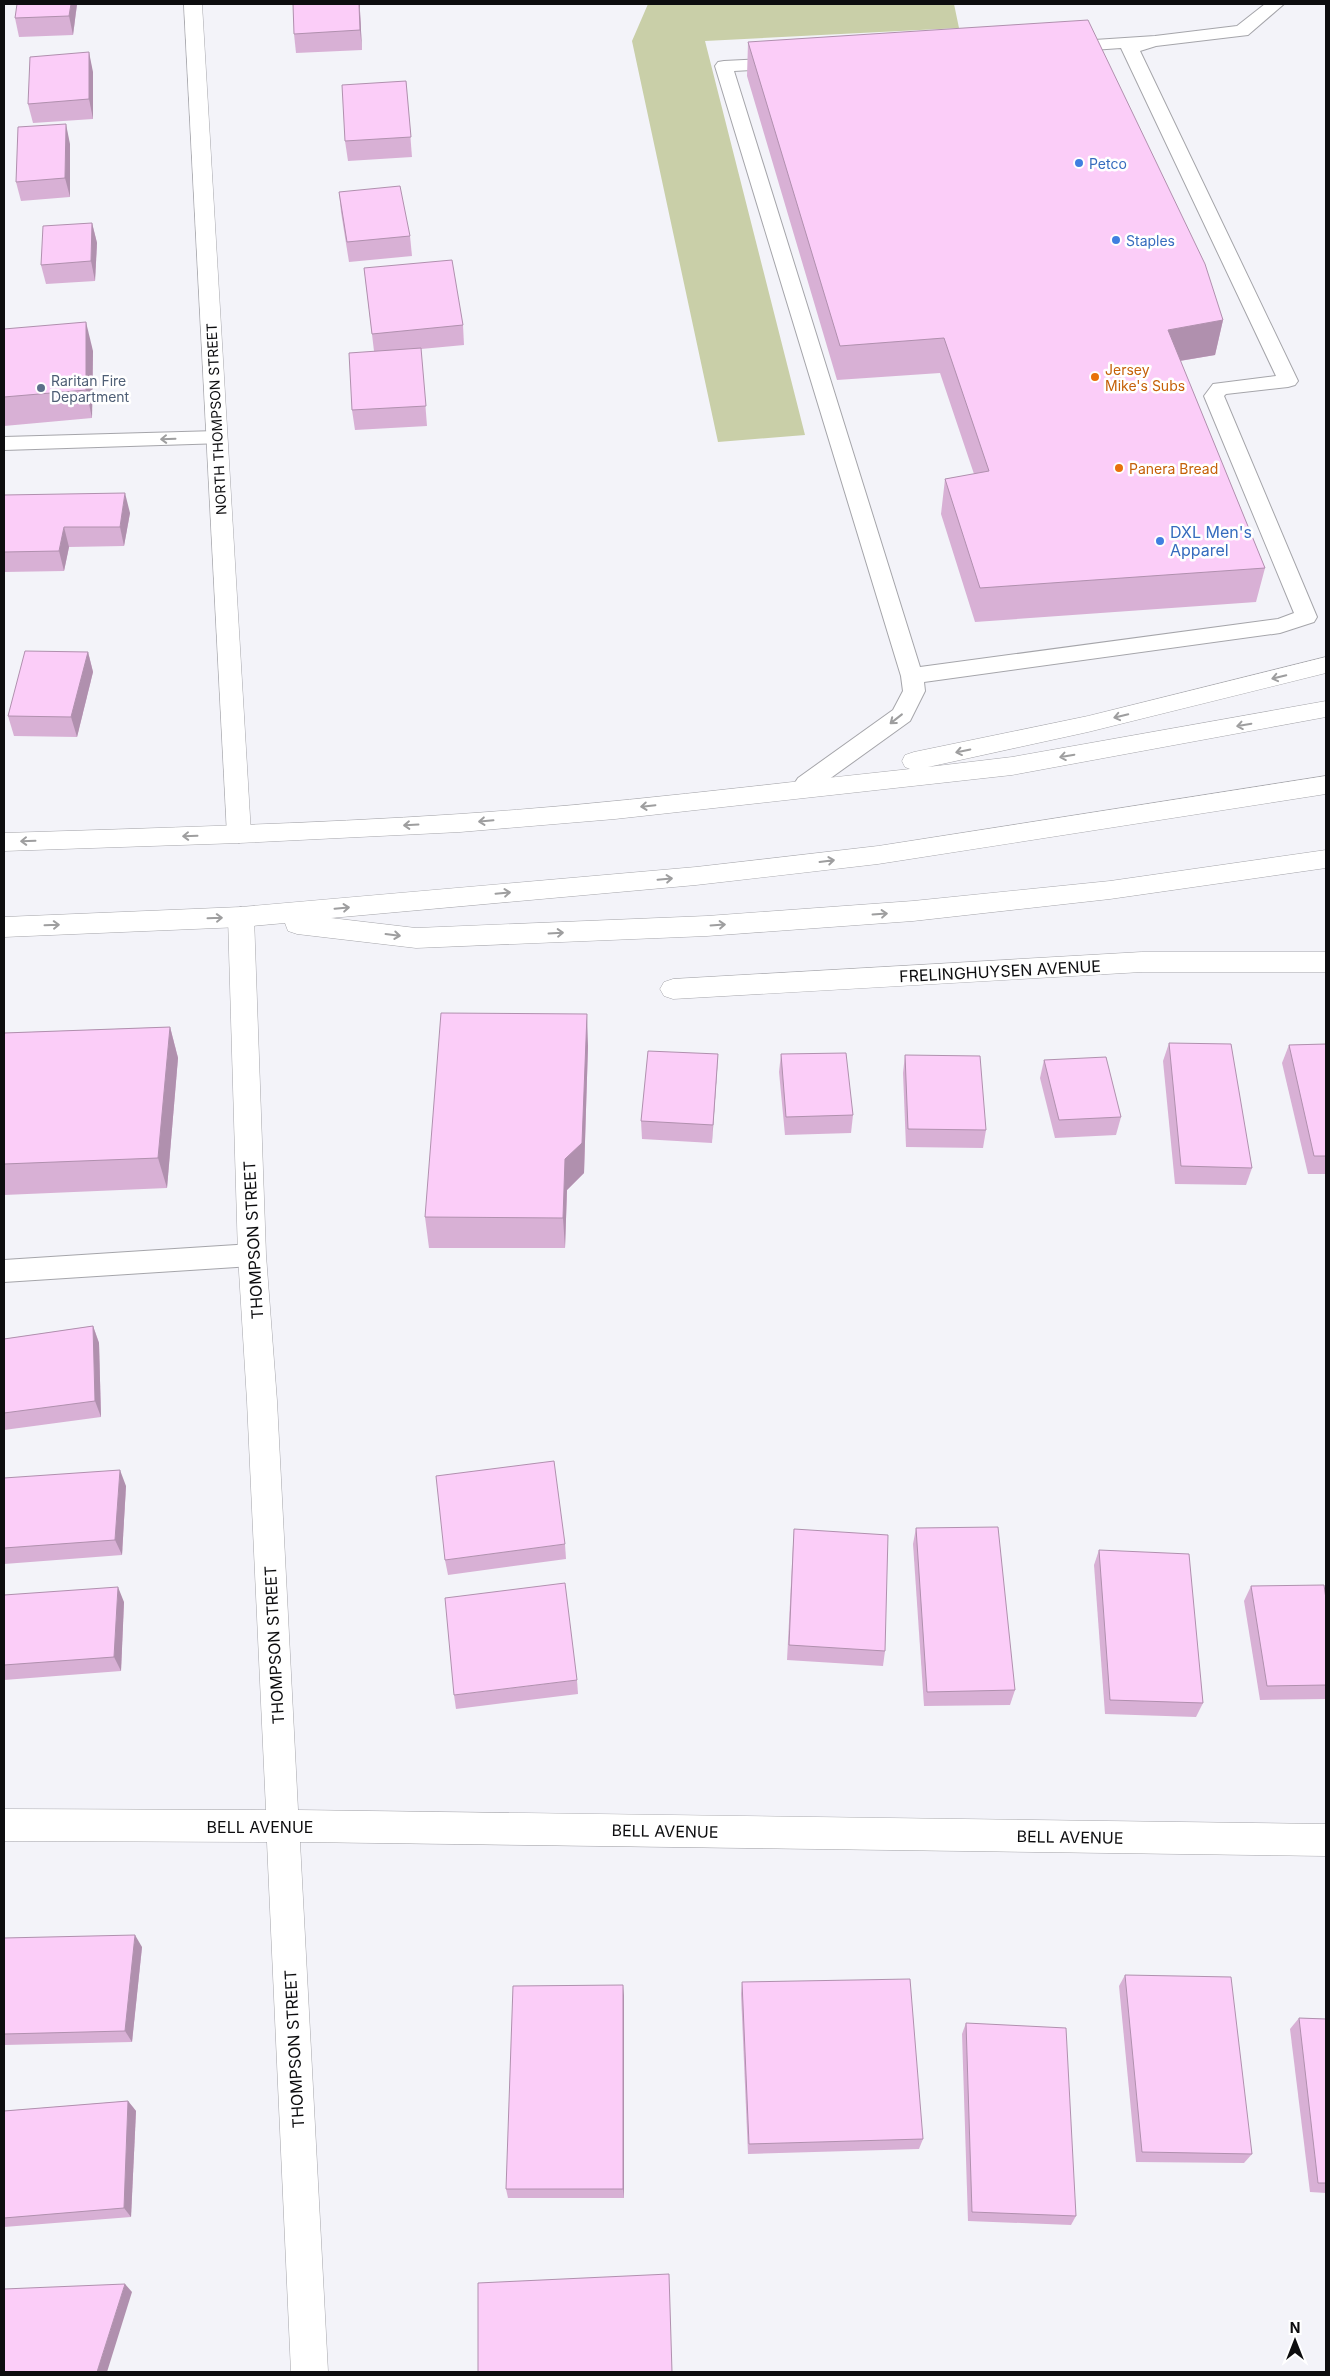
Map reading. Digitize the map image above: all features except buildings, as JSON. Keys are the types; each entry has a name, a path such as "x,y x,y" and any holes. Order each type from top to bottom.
{"main road":[{"name":"NORTH THOMPSON STREET","path":"193,4 239,834"},
{"path":"696,801 806,784 1088,724 1326,665"},
{"path":"4,842 239,834 460,823 696,801 1012,766 1326,709"},
{"path":"4,927 241,917 696,876 878,855 1326,785"},
{"path":"241,917 416,938 707,926 913,911 1100,891 1326,859"},
{"name":"THOMPSON STREET","path":"241,917 252,1255 262,1401 310,2372"},
{"name":"FRELINGHUYSEN AVENUE","path":"673,989 1142,962 1326,962"},
{"name":"BELL AVENUE","path":"4,1825 283,1826 1326,1840"}],"lane":[{"path":"1048,48 1155,41 1242,31 1275,4"},
{"path":"912,676 1280,626 1306,617 1214,396 1220,388 1288,381 1130,48 1155,41"},
{"path":"802,62 724,66 912,676 914,691 902,715 806,784"},
{"path":"4,444 217,438"},
{"path":"4,1271 252,1255"}],"green space":[{"path":"648,4 954,4 959,28 705,41 805,435 718,442 632,41"}],"place":[{"name":"Petco","path":"1079,163"},
{"name":"Staples","path":"1116,240"},
{"name":"Jersey Mike's Subs","path":"1095,377"},
{"name":"Raritan Fire Department","path":"41,388"},
{"name":"Panera Bread","path":"1119,468"},
{"name":"DXL Men's Apparel","path":"1160,541"}]}
